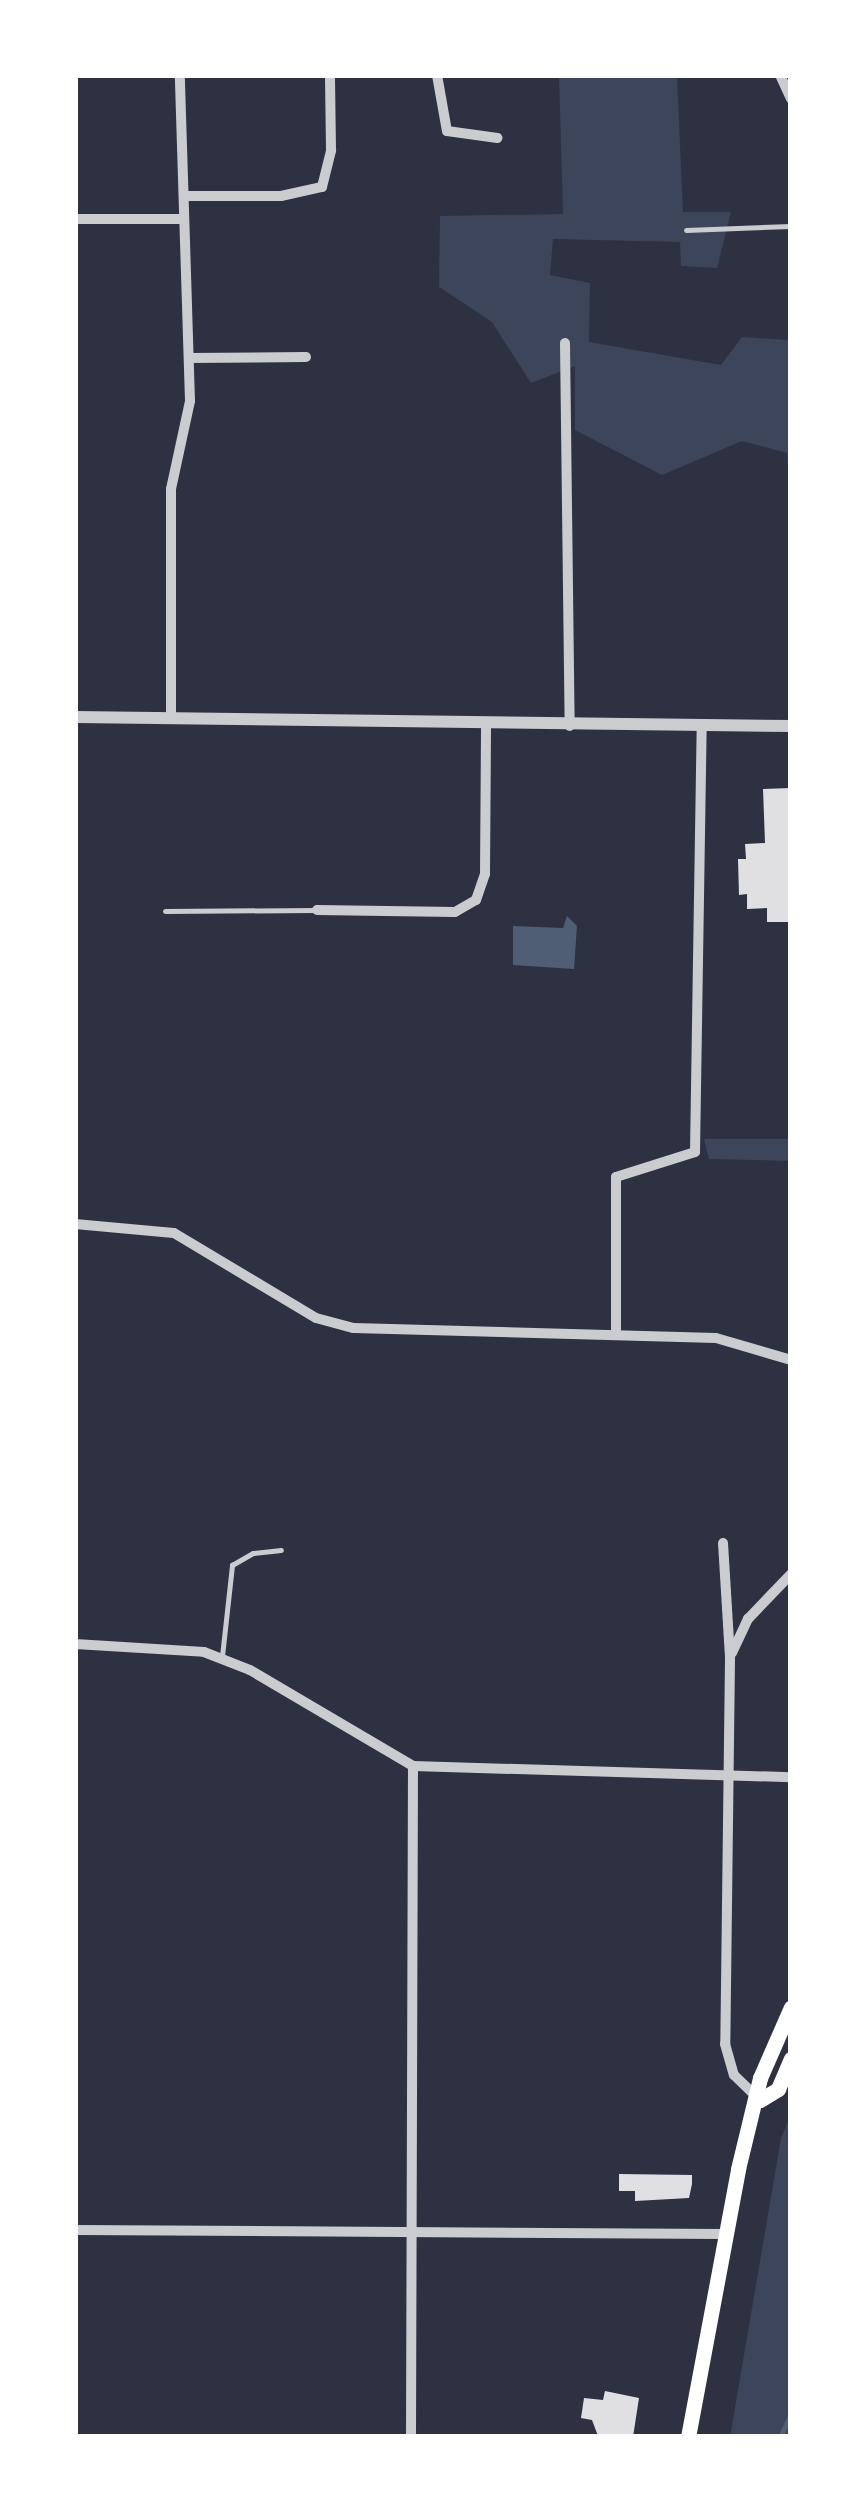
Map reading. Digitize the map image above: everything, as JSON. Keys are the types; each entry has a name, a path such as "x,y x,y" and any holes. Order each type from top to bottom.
{"main road":[{"path":"688,2437 723,2234 760,2100 760,2078 791,2007"},
{"path":"760,2100 778,2088 791,2059"}],"street":[{"path":"171,716 170,501 176,458 188,434 180,75"},
{"path":"184,196 280,196 322,187 331,150 330,75"},
{"path":"438,75 447,132 498,138"},
{"path":"780,75 791,99"},
{"path":"75,219 184,219"},
{"path":"565,342 570,726"},
{"path":"189,358 306,358"},
{"path":"75,717 791,726"},
{"path":"317,910 455,912 476,900 485,874 486,725"},
{"path":"616,1334 616,1177 695,1152 702,726"},
{"path":"75,1224 174,1232 316,1318 354,1328 716,1338 791,1360"},
{"path":"723,1542 730,1659 725,2044 734,2075 760,2100"},
{"path":"730,1659 748,1619 791,1574"},
{"path":"75,1644 204,1652 412,1766 791,1777"},
{"path":"411,2437 412,1766"},
{"path":"75,2230 723,2234"}],"lane":[{"path":"686,230 791,226"},
{"path":"165,911 317,910"},
{"path":"222,1659 232,1566 253,1553 282,1550"}],"shaded area":[{"path":"559,75 677,75 683,212 731,212 717,268 681,266 680,242 553,239 550,275 590,283 589,342 721,365 742,337 787,340 791,325 791,513 787,453 742,441 662,475 575,430 575,366 531,383 492,322 439,287 440,216 563,214"},
{"path":"567,916 577,926 574,969 513,965 513,926 563,928"},
{"path":"704,1139 791,1139 791,1161 709,1159"},
{"path":"791,2115 791,2437 730,2437 781,2138"}],"building":[{"path":"791,788 791,922 767,922 767,908 747,909 747,894 739,895 738,859 746,859 745,844 765,843 763,789"},
{"path":"619,2174 692,2175 689,2198 635,2201 635,2191 619,2191"},
{"path":"605,2391 639,2398 633,2437 598,2436 592,2420 581,2418 584,2398 603,2400"}],"waterway":[{"path":"782,2433 791,2413"}]}
